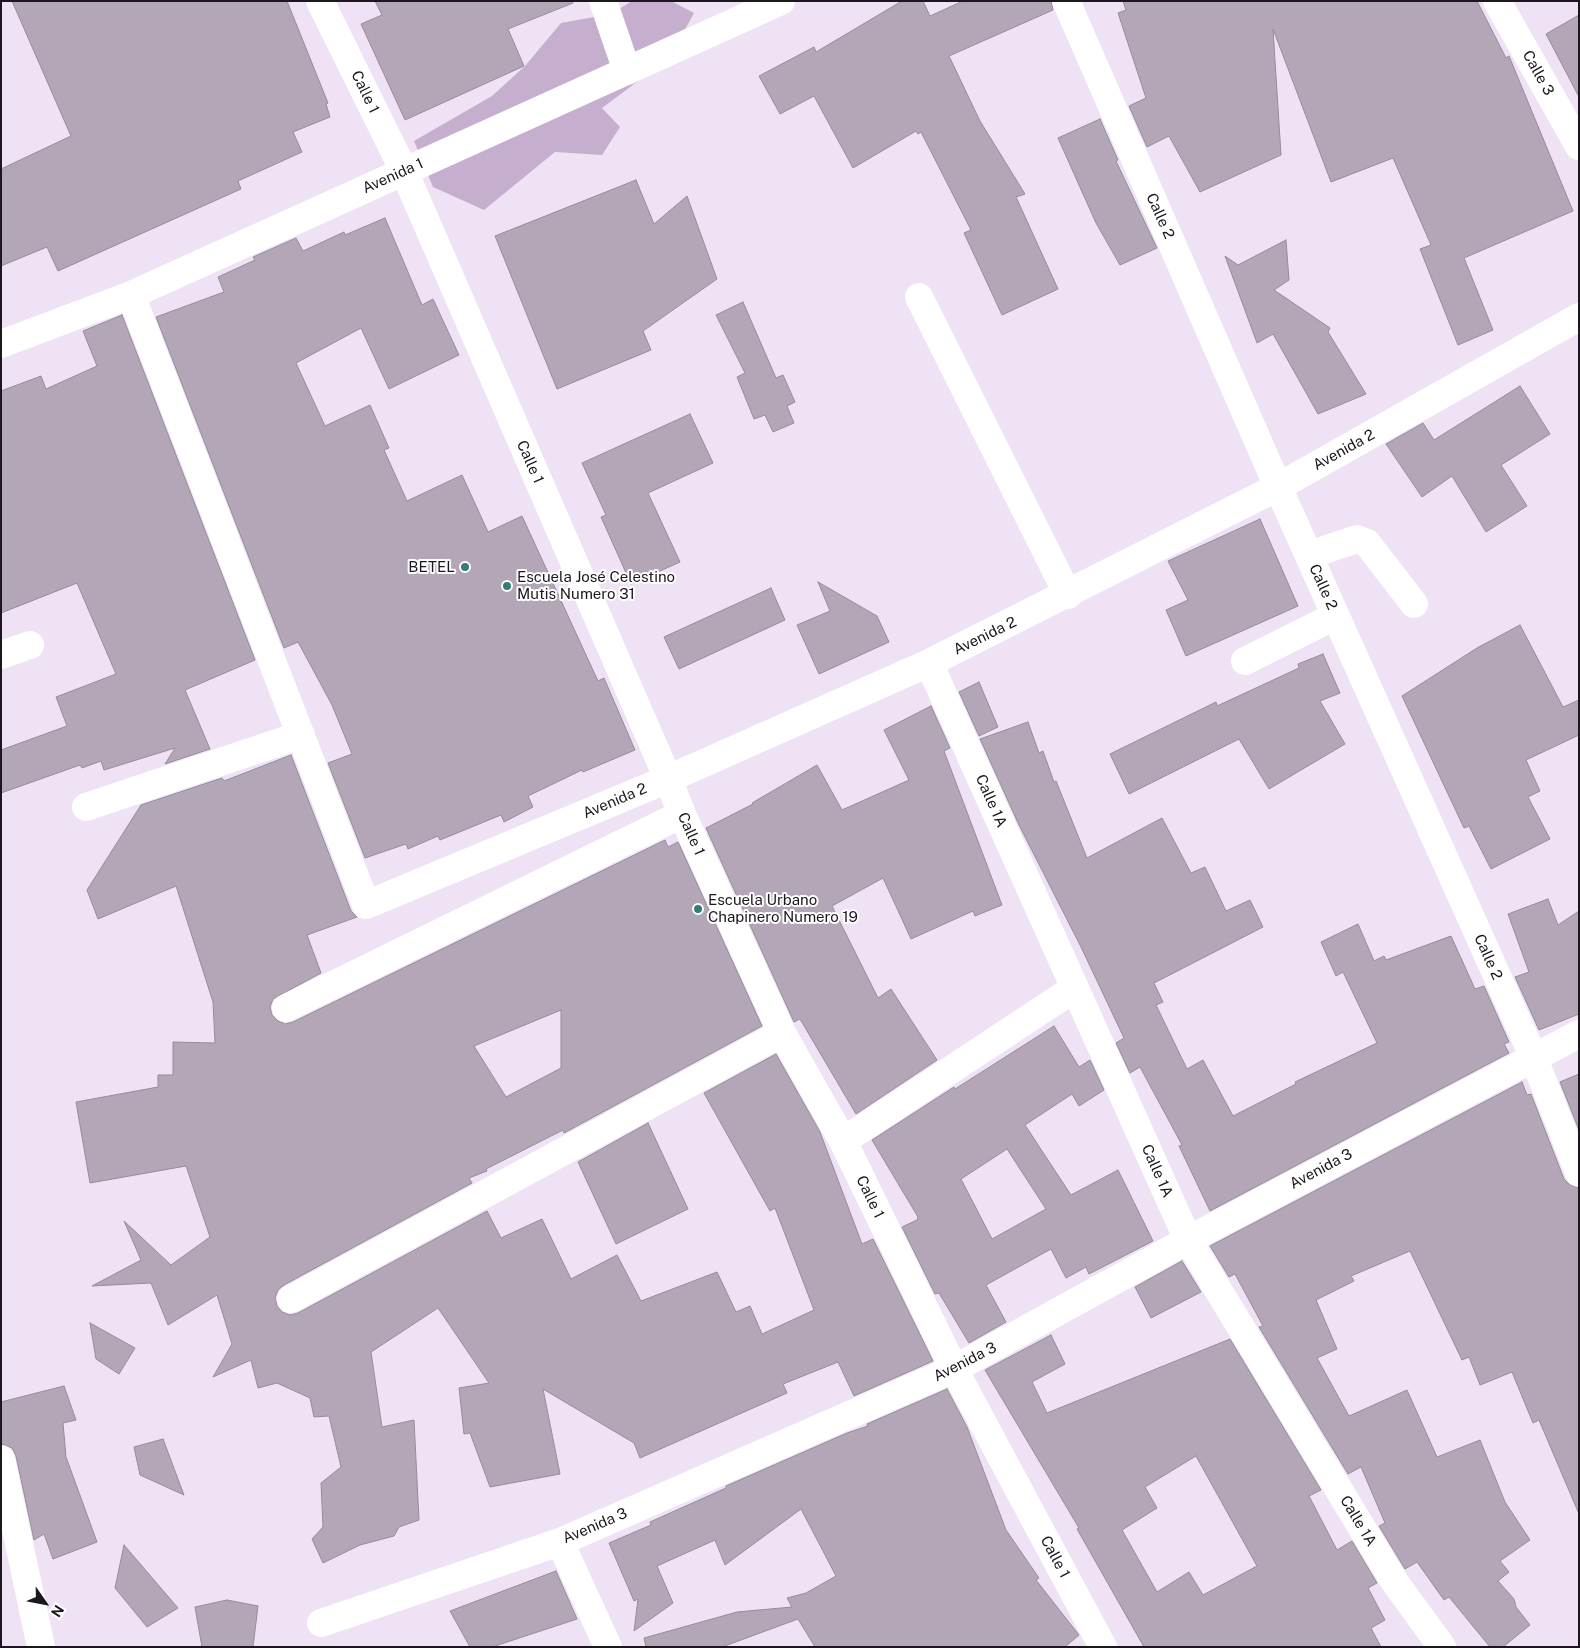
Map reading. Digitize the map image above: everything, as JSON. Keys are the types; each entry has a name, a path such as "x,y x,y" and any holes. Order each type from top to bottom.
{"street":[{"name":"Calle 1","path":"320,1 404,171 682,814 782,1032 843,1141 954,1369 1103,1647"},
{"path":"603,1 627,71"},
{"name":"Avenida 1","path":"1,344 130,295 781,1"},
{"name":"Calle 2","path":"1066,1 1278,487 1533,1056 1579,1173"},
{"name":"Calle 3","path":"1497,1 1579,146"},
{"path":"86,808 301,735 130,295"},
{"path":"919,297 1068,595"},
{"name":"Avenida 2","path":"301,735 366,905 668,779 929,664 1278,487 1579,317"},
{"path":"1309,555 1357,539 1367,543 1414,604"},
{"path":"1245,661 1336,616"},
{"path":"1,655 30,645"},
{"name":"Calle 1A","path":"929,664 1188,1240 1394,1581 1442,1647"},
{"path":"286,1008 682,814"},
{"path":"843,1141 1075,988"},
{"path":"291,1299 782,1032"},
{"name":"Avenida 3","path":"321,1622 560,1542 954,1369 1188,1240 1533,1056 1579,1034"},
{"path":"1,1459 41,1647"},
{"path":"560,1542 608,1647"}],"shaded area":[{"path":"632,1 671,1 694,13 669,58 602,108 620,127 602,155 555,152 484,210 433,187 414,141 492,96 525,66 561,23 611,14"}],"building":[{"path":"12,1 287,1 328,103 326,104 330,117 293,132 302,152 238,181 241,189 58,271 47,247 1,266 1,169 71,136"},
{"path":"375,1 572,1 573,3 508,29 524,66 405,120 361,24 382,15"},
{"path":"902,1 923,1 930,16 963,1 1051,1 1053,10 949,56 980,121 1025,194 1016,197 1058,289 1002,315 964,233 971,230 921,132 918,134 916,131 853,168 814,96 780,114 759,76 814,47 816,52"},
{"path":"1123,1 1477,1 1506,58 1509,56 1573,211 1464,258 1493,330 1458,345 1420,249 1431,245 1393,158 1331,182 1273,29 1281,155 1200,192 1169,136 1147,147 1129,106 1146,98 1118,13 1126,10"},
{"path":"1579,15 1579,97 1546,34"},
{"path":"1100,119 1118,160 1116,161 1157,248 1120,265 1096,223 1058,138"},
{"path":"636,180 654,224 687,196 717,279 643,331 651,350 557,389 495,236"},
{"path":"385,218 422,305 433,299 459,355 389,389 361,328 296,363 325,426 370,405 389,448 384,450 407,501 462,475 488,532 522,516 598,681 604,678 635,750 583,772 582,770 528,796 533,807 504,822 501,815 440,840 438,836 408,849 406,844 365,858 328,763 352,754 332,705 298,642 284,648 156,317 224,292 218,277 255,260 253,257 296,238 303,251 344,232 345,235"},
{"path":"1286,240 1289,280 1274,290 1330,328 1328,332 1366,394 1318,414 1273,334 1257,343 1225,256 1238,265"},
{"path":"743,302 776,378 783,375 795,402 787,406 794,423 773,432 765,415 754,419 737,377 745,373 716,315"},
{"path":"122,315 255,660 185,690 210,749 165,764 175,748 104,770 101,761 82,768 80,765 1,793 1,750 67,726 56,697 116,674 77,583 1,613 1,391 41,376 46,389 97,366 83,331"},
{"path":"1520,386 1550,434 1501,465 1527,506 1486,532 1452,476 1422,497 1386,444 1423,423 1434,440"},
{"path":"690,414 713,463 648,493 680,562 631,584 601,517 606,515 582,463"},
{"path":"1260,519 1298,606 1186,656 1166,610 1188,600 1168,561"},
{"path":"818,582 877,616 889,642 819,674 797,625 830,611"},
{"path":"771,588 785,620 679,669 664,637"},
{"path":"1520,625 1563,707 1579,700 1579,735 1526,760 1540,791 1528,797 1550,839 1491,869 1469,826 1464,828 1402,696 1477,648"},
{"path":"1323,654 1340,693 1320,701 1345,744 1269,789 1239,739 1129,794 1110,754 1216,702 1217,706 1299,668 1298,664"},
{"path":"979,682 998,727 979,736 959,692"},
{"path":"931,706 950,748 944,751 1002,905 975,916 973,911 911,939 883,878 832,906 878,998 891,989 937,1060 856,1114 800,1019 794,1022 706,828 753,804 817,765 842,810 909,780 884,730"},
{"path":"1028,722 1039,753 1043,751 1054,782 1056,781 1087,858 1162,818 1191,873 1205,867 1226,911 1250,900 1263,927 1154,983 1163,1002 1156,1005 1187,1069 1203,1060 1233,1116 1296,1084 1295,1082 1377,1043 1343,972 1336,976 1321,942 1358,924 1374,961 1384,956 1386,960 1451,936 1475,989 1484,986 1509,1042 1504,1044 1509,1053 1210,1211 1179,1146 1182,1145 1140,1067 1130,1073 1116,1043 1124,1038 1081,947 1019,825 980,739"},
{"path":"291,755 351,911 357,917 307,935 321,973 273,999 270,1007 272,1015 278,1021 285,1024 293,1022 665,840 668,847 678,842 762,1026 564,1133 563,1130 486,1169 487,1171 469,1178 472,1183 284,1285 278,1290 275,1298 277,1306 282,1312 290,1315 298,1313 487,1211 501,1238 542,1219 571,1279 617,1255 641,1301 717,1272 736,1312 750,1306 762,1334 814,1310 775,1208 770,1211 704,1093 776,1054 820,1132 862,1244 873,1239 933,1361 854,1396 838,1362 783,1384 787,1393 640,1458 634,1443 543,1389 560,1474 490,1487 470,1433 464,1434 459,1388 489,1383 438,1308 371,1352 382,1427 414,1420 419,1520 399,1527 394,1536 360,1545 323,1563 312,1539 323,1527 321,1483 341,1467 329,1416 314,1417 310,1398 277,1383 258,1388 251,1360 213,1377 232,1344 217,1295 168,1325 151,1283 92,1286 141,1260 124,1221 171,1265 210,1237 186,1166 90,1183 76,1102 158,1087 158,1075 173,1075 173,1042 215,1043 213,1002 176,886 98,919 87,890 141,805 222,778 224,781","holes":["561,1010 561,1068 506,1097 474,1046"]},
{"path":"1548,899 1558,925 1579,911 1579,1014 1539,1030 1515,977 1529,972 1508,914"},
{"path":"1054,1026 1079,1067 1090,1060 1104,1090 1079,1106 1072,1094 1025,1125 1071,1195 1118,1170 1153,1241 1089,1274 1086,1267 1066,1278 1051,1249 986,1285 1006,1322 969,1343 939,1293 935,1294 902,1227 917,1220 918,1217 872,1140 954,1087 955,1089","holes":["1007,1149 1046,1209 992,1239 961,1179"]},
{"path":"1579,1074 1579,1130 1560,1082"},
{"path":"1522,1082 1527,1095 1531,1094 1564,1179 1570,1185 1579,1188 1579,1514 1539,1420 1533,1423 1512,1372 1480,1385 1469,1357 1462,1360 1410,1251 1351,1276 1354,1281 1316,1300 1337,1349 1317,1358 1349,1416 1407,1390 1437,1457 1480,1440 1505,1502 1530,1540 1500,1561 1509,1572 1498,1581 1514,1599 1516,1607 1530,1625 1503,1647 1490,1647 1449,1597 1444,1600 1417,1562 1405,1569 1379,1526 1385,1523 1361,1467 1348,1474 1259,1327 1263,1326 1235,1274 1229,1277 1210,1246"},
{"path":"648,1123 688,1209 616,1244 578,1162"},
{"path":"1182,1261 1201,1292 1151,1318 1135,1287"},
{"path":"90,1323 135,1348 119,1374 96,1359"},
{"path":"1051,1335 1065,1364 1032,1382 1047,1413 1230,1339 1321,1490 1309,1496 1337,1550 1352,1541 1377,1583 1368,1588 1385,1620 1371,1628 1381,1647 1144,1647 1077,1529 1079,1528 985,1370","holes":["1196,1456 1257,1566 1203,1595 1189,1572 1157,1592 1122,1530 1157,1508 1145,1487"]},
{"path":"64,1386 76,1420 63,1423 66,1457 97,1542 53,1559 44,1534 34,1540 16,1456 12,1448 1,1444 1,1402"},
{"path":"947,1389 967,1427 1006,1530 1039,1578 1036,1580 1079,1635 1065,1647 815,1647 798,1619 722,1647 646,1647 644,1638 737,1612 792,1607 787,1598 806,1593 836,1576 801,1509 725,1565 715,1540 657,1566 673,1603 634,1631 638,1599 634,1601 609,1543 651,1525 650,1522 726,1488 726,1486 847,1433 868,1426 867,1424"},
{"path":"163,1439 184,1495 140,1475 134,1447"},
{"path":"124,1545 178,1608 147,1627 115,1588"},
{"path":"556,1571 577,1619 492,1647 470,1647 450,1611"},
{"path":"227,1600 258,1606 253,1647 202,1647 195,1607"}],"place":[{"name":"BETEL","path":"465,567"},
{"name":"Escuela José Celestino Mutis Numero 31","path":"507,586"},
{"name":"Escuela Urbano Chapinero Numero 19","path":"698,909"}]}
